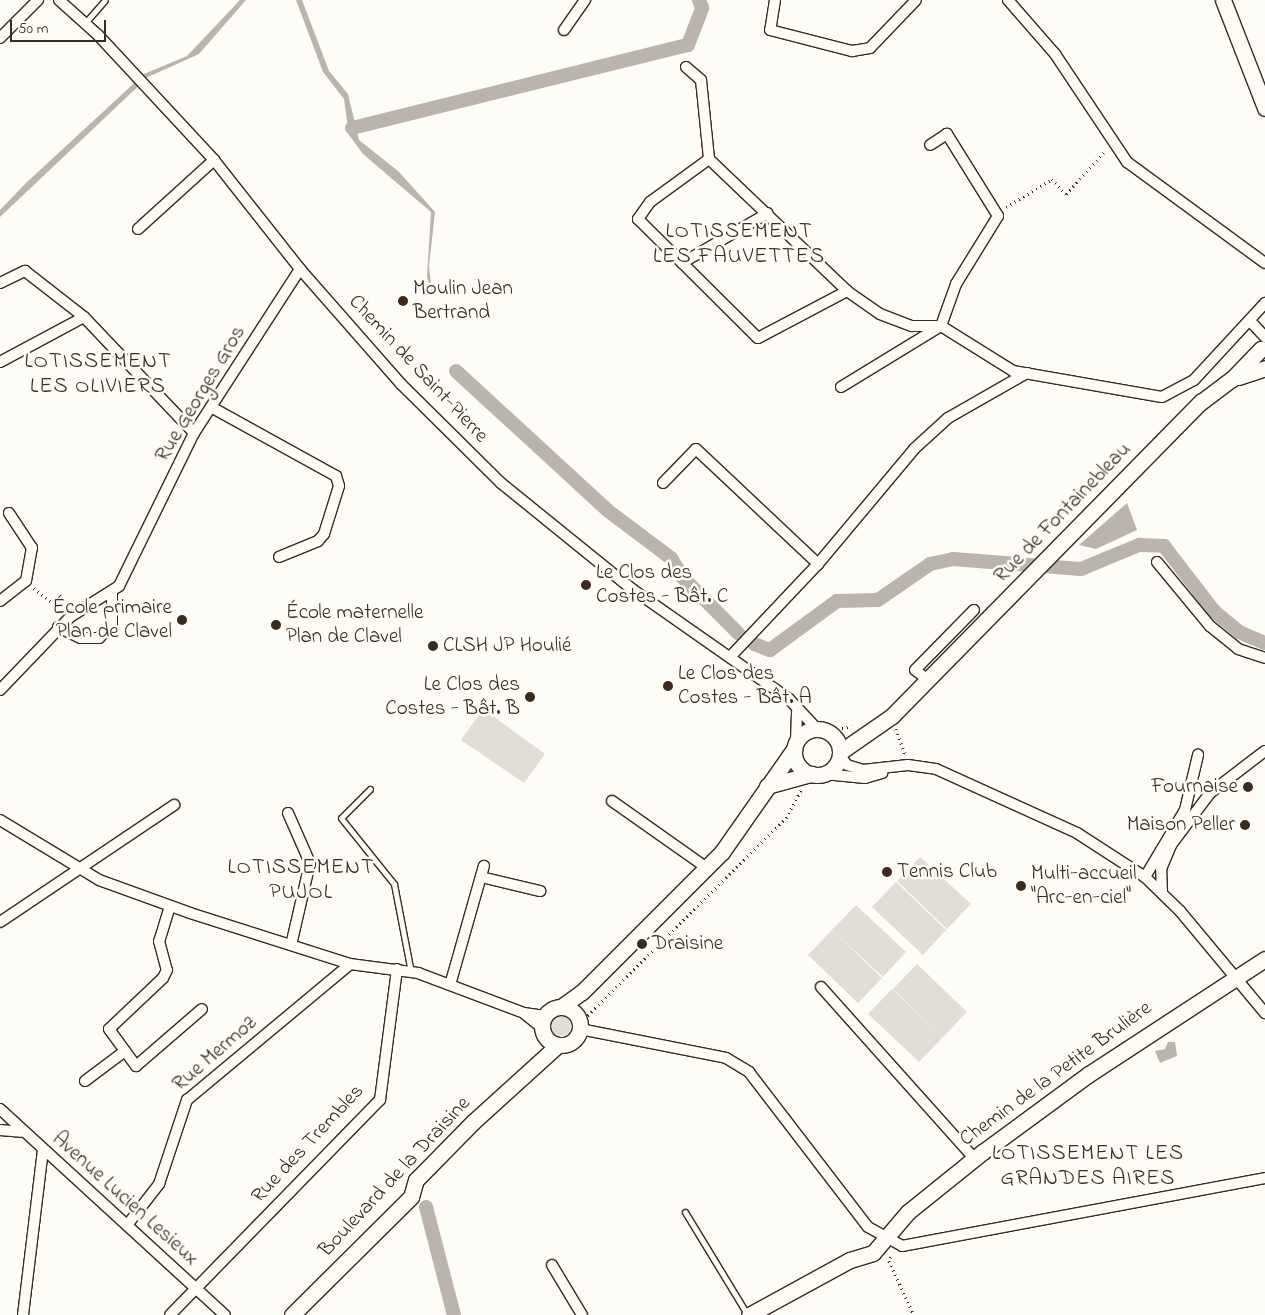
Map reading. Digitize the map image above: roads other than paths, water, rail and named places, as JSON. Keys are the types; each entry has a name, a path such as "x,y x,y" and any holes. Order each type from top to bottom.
{"street":[{"path":"0,38 38,0"},
{"name":"Chemin de Saint-Pierre","path":"59,0 85,23 214,160 300,270 401,384 501,483 632,590 789,699 797,712 817,729"},
{"path":"564,30 585,0"},
{"path":"775,0 770,30 852,51 870,48 916,0"},
{"path":"1008,0 1055,54 1127,162 1154,186 1265,263"},
{"path":"1223,0 1262,91 1265,108"},
{"path":"686,67 701,80 709,159 768,213 847,291 880,314 912,326 941,326 1013,371 1162,397 1194,380 1251,322 1265,303"},
{"path":"841,387 941,326 956,284 996,213 947,134 930,145"},
{"path":"709,159 650,202 638,219 758,338 847,291"},
{"path":"138,229 214,160"},
{"path":"682,263 768,213"},
{"name":"Rue Georges Gros","path":"58,627 81,638 98,638 112,624 112,593 194,432 300,270"},
{"path":"0,283 26,271 84,317 194,432"},
{"path":"0,362 84,317"},
{"path":"1251,322 1265,328"},
{"path":"1251,322 1264,346"},
{"name":"Rue de Fontainebleau","path":"817,774 838,749 898,710 1043,565 1201,402 1232,380 1264,346"},
{"name":"Rue de Fontainebleau","path":"1232,380 1265,368"},
{"path":"730,657 818,564 914,449 948,418 1027,373"},
{"path":"211,407 336,476 339,486 324,534 279,558"},
{"path":"664,483 696,449 818,564"},
{"path":"0,602 26,581 32,548 9,513"},
{"path":"1157,562 1210,626 1238,650 1265,658"},
{"path":"0,690 70,616 112,593"},
{"path":"928,680 915,670 974,610"},
{"path":"797,712 795,745 797,765 817,774"},
{"path":"548,1032 561,1007 582,992 707,868 795,745 817,729 838,749 847,765 863,770 889,770"},
{"path":"1162,893 1161,869 1171,845 1210,793 1265,751"},
{"path":"1145,877 1185,810 1198,755"},
{"path":"767,786 817,774 865,778 908,765 936,769 1017,804 1077,833 1145,877 1162,893 1265,1013"},
{"path":"612,801 707,868"},
{"path":"0,922 174,805"},
{"path":"288,812 310,863 291,945"},
{"path":"0,820 80,870 170,906 350,964 397,969 450,985 524,1013 548,1032 570,1043 579,1022 582,992"},
{"path":"450,985 484,866"},
{"path":"481,877 540,891"},
{"path":"170,906 159,941 167,970 163,978 109,1028 136,1066 202,1009"},
{"name":"Chemin de la Petite Brulière","path":"749,1315 840,1265 873,1253 886,1241 908,1212 975,1158 1176,1015 1233,977 1265,959"},
{"name":"Rue Mermoz","path":"128,1224 159,1184 187,1100 350,964"},
{"name":"Rue des Trembles","path":"170,1315 380,1100 397,969"},
{"path":"821,987 975,1158"},
{"path":"561,1007 579,1022 726,1058 749,1072 868,1227 886,1241 902,1246 1265,1178"},
{"name":"Boulevard de la Draisine","path":"292,1315 411,1197 422,1174 530,1068 548,1032"},
{"path":"85,1081 125,1051"},
{"name":"Avenue Lucien Lesieux","path":"0,1109 21,1132 128,1224 225,1315"},
{"path":"0,1130 21,1132"},
{"path":"23,1315 43,1150"},
{"path":"552,1265 582,1315"}],"lane":[{"path":"85,23 105,0"},
{"path":"370,789 341,818 394,884 411,972"},
{"path":"685,1212 749,1315"}],"waterway":[{"path":"352,128 688,45 702,8 699,0"},
{"path":"456,371 607,510 671,558 683,578 739,634"},
{"path":"754,644 770,650 837,601 878,600 930,564 953,559 1081,569 1139,545 1164,546 1214,611 1239,632 1265,643"},
{"path":"426,1207 454,1315"}],"place":[{"name":"Moulin Jean Bertrand","path":"403,301"},
{"name":"Le Clos des Costes - Bât. C","path":"586,585"},
{"name":"École primaire Plan de Clavel","path":"182,620"},
{"name":"École maternelle Plan de Clavel","path":"276,625"},
{"name":"CLSH JP Houlié","path":"433,646"},
{"name":"Le Clos des Costes - Bât. A","path":"668,686"},
{"name":"Le Clos des Costes - Bât. B","path":"530,697"},
{"name":"Fournaise","path":"1248,787"},
{"name":"Maison Peller","path":"1245,825"},
{"name":"Tennis Club","path":"887,872"},
{"name":"Multi-accueil \"Arc-en-ciel\"","path":"1021,886"},
{"name":"Draisine","path":"642,944"}],"district":[{"name":"LOTISSEMENT LES FAUVETTES","path":"739,244"},
{"name":"LOTISSEMENT LES OLIVIERS","path":"98,375"},
{"name":"LOTISSEMENT PUJOL","path":"301,880"},
{"name":"LOTISSEMENT LES GRANDES AIRES","path":"1088,1166"}]}
